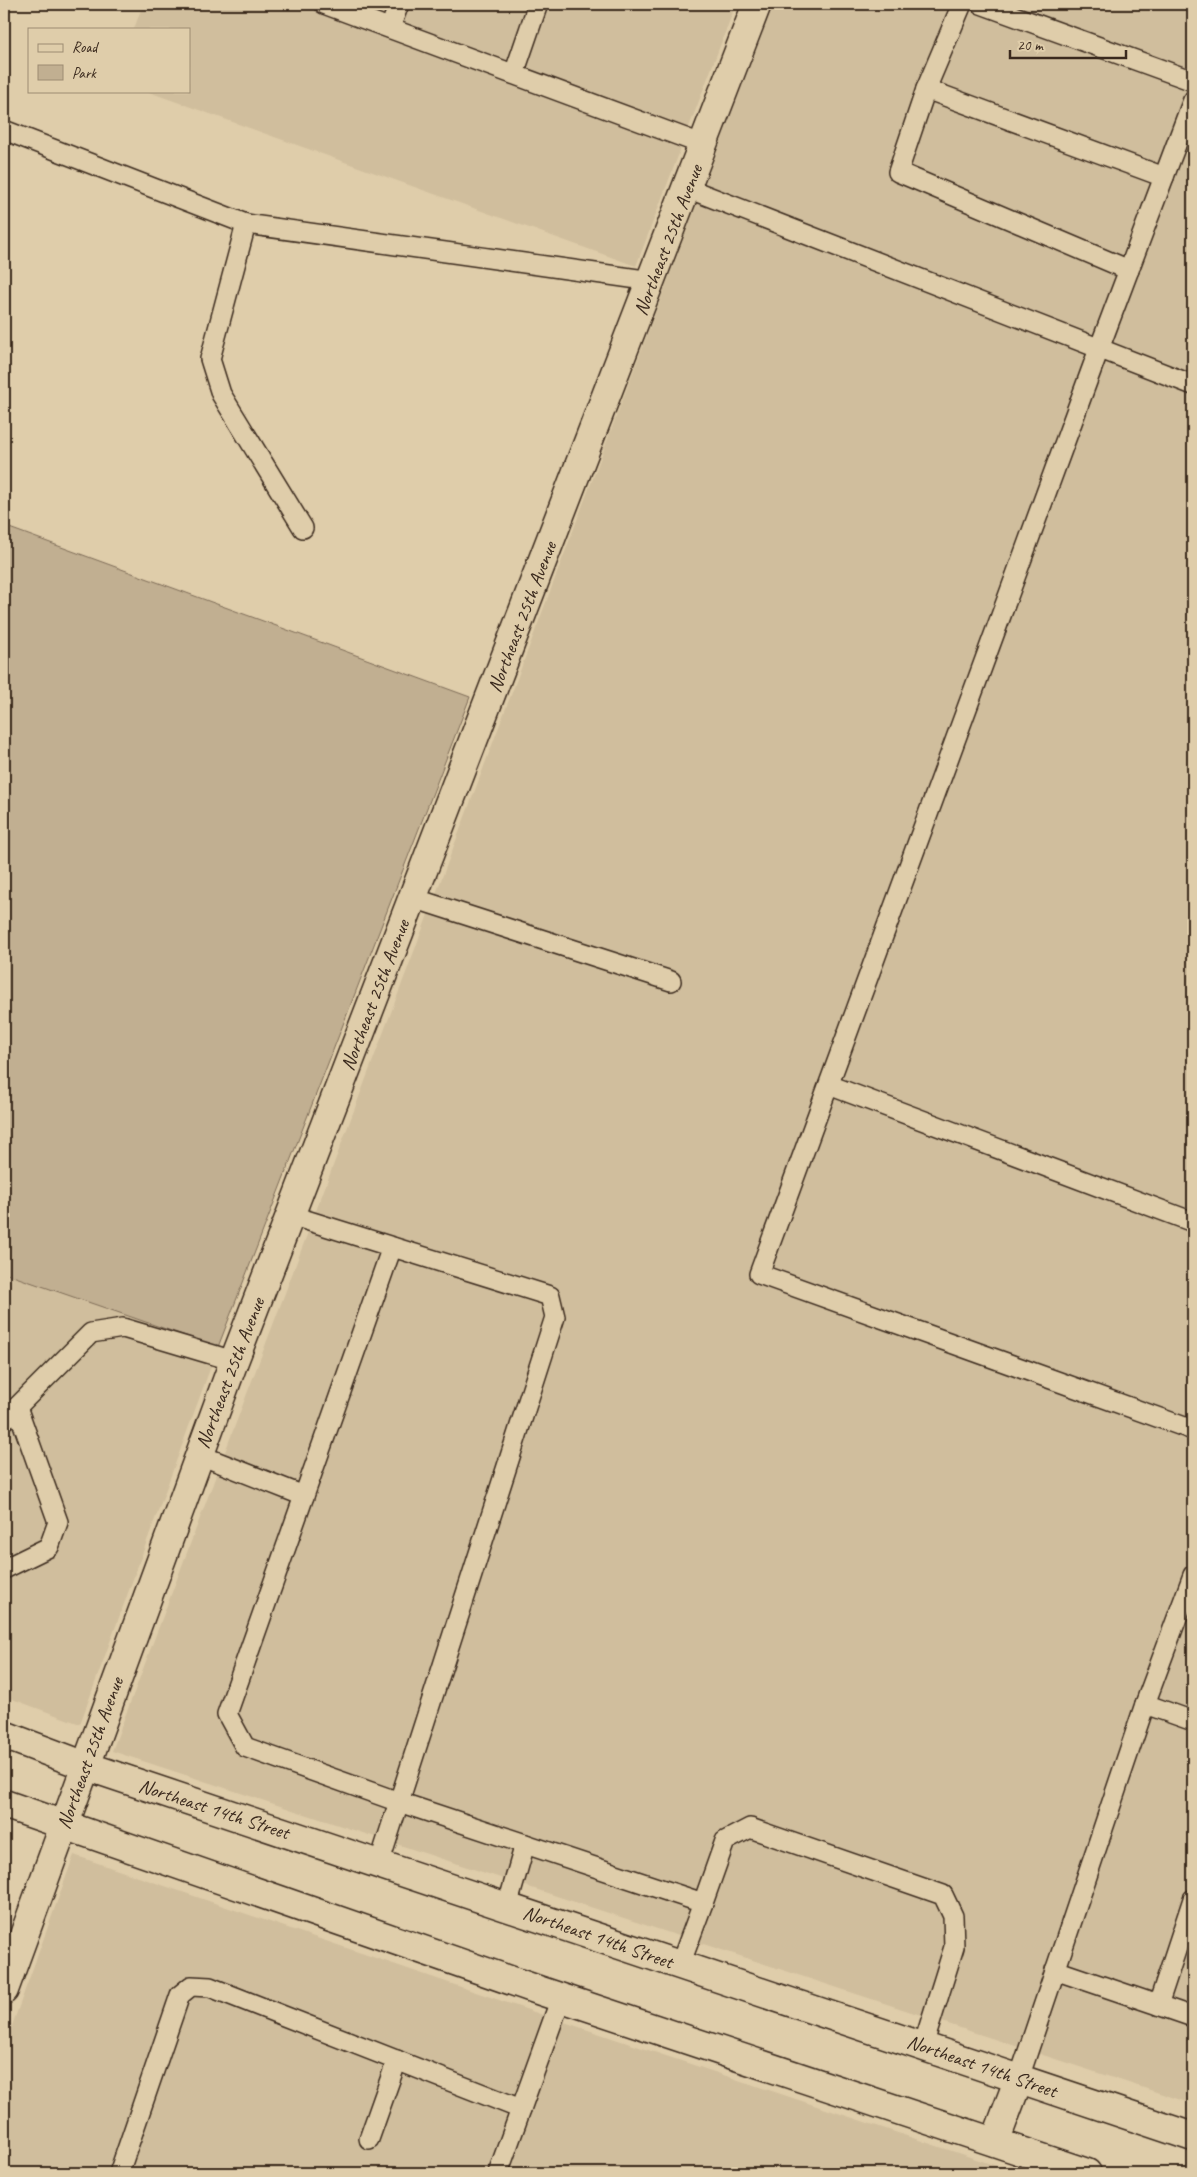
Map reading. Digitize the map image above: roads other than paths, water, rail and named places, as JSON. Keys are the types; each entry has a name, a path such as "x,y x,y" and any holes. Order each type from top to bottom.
{"main road":[{"name":"Northeast 25th Avenue","path":"4,1990 234,1361 758,4"},
{"name":"Northeast 14th Street","path":"4,1735 86,1766 1193,2136"},
{"path":"4,1804 64,1827 561,1998 1087,2173"},
{"path":"995,2142 1018,2078"}],"lane":[{"path":"324,4 704,145"},
{"path":"390,28 399,4"},
{"path":"514,74 538,4"},
{"path":"962,4 926,89 898,172 1129,270"},
{"path":"981,4 1193,81"},
{"path":"926,89 1164,177"},
{"path":"1193,100 1099,349 759,1274 1193,1430"},
{"path":"4,130 246,224 652,281"},
{"path":"687,188 1193,384"},
{"path":"246,224 210,359 221,394 303,528"},
{"path":"413,898 671,981"},
{"path":"829,1085 1193,1222"},
{"path":"290,1215 550,1296 555,1317 379,1864"},
{"path":"392,1247 227,1714 245,1747 399,1802 703,1903"},
{"path":"4,1569 49,1547 58,1522 10,1413 91,1333 123,1328 234,1361"},
{"path":"200,1455 304,1496"},
{"path":"1018,2078 1145,1704 1193,1575"},
{"path":"1145,1704 1193,1721"},
{"path":"680,1965 725,1841 750,1828 943,1895 953,1916 954,1947 923,2046"},
{"path":"507,1907 525,1844"},
{"path":"1158,2005 1193,1899"},
{"path":"1055,1970 1193,2018"},
{"path":"119,2173 180,1995 191,1986 210,1988 521,2109"},
{"path":"498,2173 561,1998"},
{"path":"369,2139 397,2060"}]}
